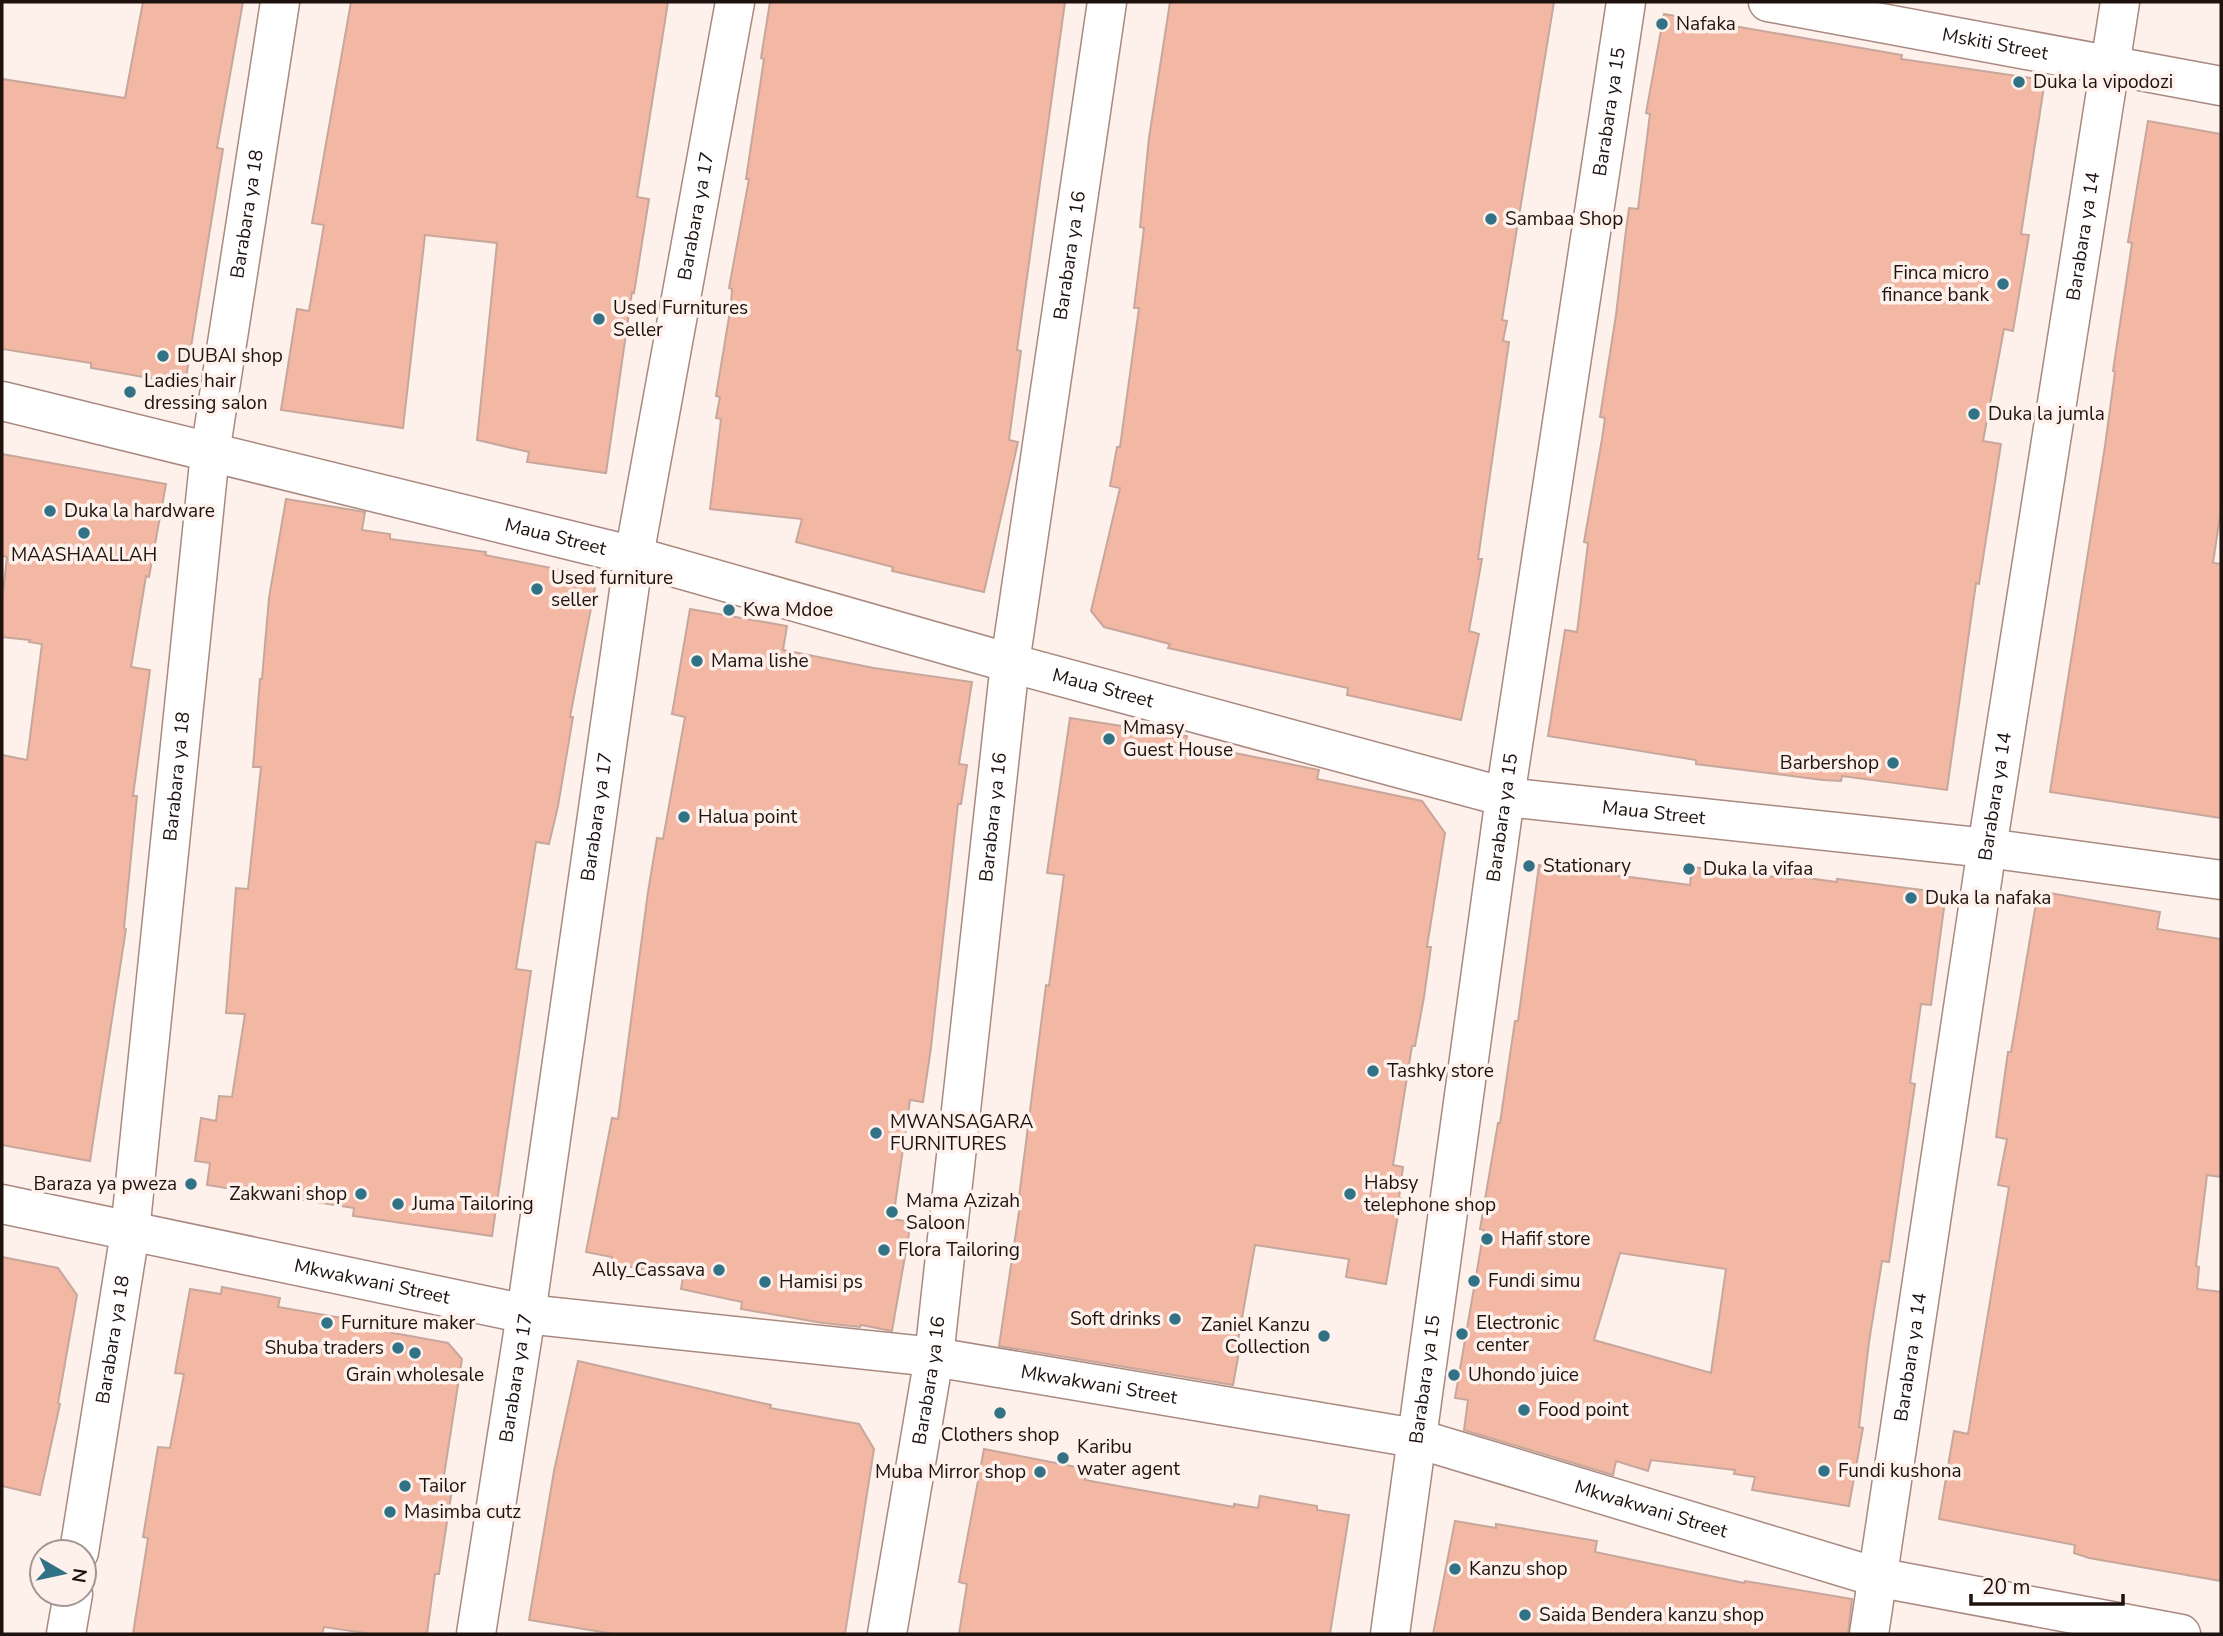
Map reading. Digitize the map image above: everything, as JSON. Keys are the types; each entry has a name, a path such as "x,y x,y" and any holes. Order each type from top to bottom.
{"street":[{"name":"Barabara ya 18","path":"81,1538 130,1232 210,453 280,2"},
{"name":"Barabara ya 17","path":"476,1634 526,1314 634,556 735,2"},
{"name":"Barabara ya 16","path":"887,1634 934,1357 1010,663 1107,2"},
{"name":"Barabara ya 15","path":"1390,1634 1505,797 1626,2"},
{"name":"Mskiti Street","path":"1768,2 2221,86"},
{"name":"Barabara ya 14","path":"1869,1634 1987,848 2120,2"},
{"name":"Maua Street","path":"2,401 634,556 1010,663 1505,797 1987,848 2221,880"},
{"name":"Mkwakwani Street","path":"2,1204 526,1314 934,1357 1415,1438 1876,1577 2181,1634"},
{"path":"66,1634 71,1608"}],"building":[{"path":"143,2 243,2 217,148 223,149 185,384 91,368 91,363 2,349 2,79 125,98"},
{"path":"351,2 668,2 637,197 649,199 634,293 632,292 606,473 527,462 529,452 477,440 497,243 425,235 403,428 281,410 297,309 309,311 324,225 312,223"},
{"path":"770,2 1065,2 1017,350 1021,351 1009,440 1018,442 984,592 892,571 893,567 796,542 802,519 710,509 721,419 716,418 720,397 716,396 731,305 732,289 729,288 749,179 746,179"},
{"path":"1170,2 1554,2 1502,320 1507,321 1503,341 1509,342 1478,559 1482,559 1469,631 1479,634 1461,720 1347,695 1348,688 1168,648 1170,644 1104,627 1091,611 1120,488 1110,486 1117,447 1120,447 1139,308 1134,308 1144,228 1140,227 1149,138"},
{"path":"1664,14 1902,55 1901,59 2045,80 2021,234 2029,235 2013,331 2004,329 1983,441 2001,444 1979,584 1976,583 1947,790 1842,776 1841,781 1823,780 1696,764 1696,760 1548,736 1565,630 1577,632 1588,543 1584,542 1605,418 1600,417 1629,208 1638,209 1650,114 1646,113"},
{"path":"2148,121 2221,134 2221,509 2213,563 2221,564 2221,818 2050,792 2105,446 2132,243 2128,242"},
{"path":"2,454 166,484 149,577 146,576 131,667 150,670 133,796 137,796 126,929 90,1161 2,1145 2,755 27,760 42,644 2,637 2,600 7,557 2,556"},
{"path":"286,499 365,512 362,530 390,534 390,539 486,552 485,555 597,577 570,717 573,717 558,806 549,844 536,842 516,969 531,971 492,1236 353,1216 354,1208 207,1185 210,1163 195,1161 201,1118 216,1121 219,1096 232,1097 245,1014 226,1013 236,888 248,889 261,767 253,767 260,679 269,598"},
{"path":"690,609 787,626 783,650 874,668 972,682 959,764 967,765 961,804 958,804 923,1102 910,1100 893,1219 911,1222 892,1331 741,1309 742,1302 681,1289 683,1277 611,1263 612,1257 586,1252 612,1118 618,1119 657,838 663,839 685,717 672,714"},
{"path":"1070,718 1187,736 1186,743 1319,770 1317,779 1422,801 1445,833 1427,947 1431,947 1424,997 1415,1046 1412,1046 1393,1165 1403,1167 1401,1198 1386,1284 1346,1277 1349,1259 1255,1245 1236,1352 1239,1352 1233,1385 999,1346 1020,1205 1046,985 1049,986 1064,875 1047,873"},
{"path":"1539,865 1690,885 1692,867 1792,879 1792,876 1837,882 1837,879 1946,893 1931,1005 1921,1004 1910,1083 1915,1084 1889,1262 1882,1261 1869,1342 1859,1427 1863,1428 1849,1506 1752,1490 1755,1477 1734,1474 1735,1470 1651,1460 1648,1471 1616,1461 1613,1475 1464,1430 1468,1400 1455,1398 1484,1230 1480,1229 1500,1123 1515,1021 1518,1021","holes":["1620,1253 1726,1269 1711,1373 1594,1340"]},
{"path":"2038,891 2160,912 2157,929 2221,939 2221,1177 2207,1175 2196,1266 2199,1267 2197,1289 2221,1292 2221,1581 2089,1558 2074,1553 2075,1545 1939,1519 1954,1431 1968,1434 2009,1187 1998,1185 2007,1139 1996,1137 2008,1052 2011,1052"},
{"path":"2,1257 58,1268 77,1295 58,1403 60,1404 40,1495 2,1486"},
{"path":"222,1287 280,1298 278,1307 378,1324 377,1330 448,1343 462,1359 443,1482 453,1483 439,1574 435,1574 427,1634 372,1634 324,1627 322,1634 133,1634 148,1538 143,1537 158,1447 170,1448 184,1374 175,1373 190,1289 221,1294"},
{"path":"578,1361 771,1405 770,1408 859,1424 874,1449 845,1634 614,1634 529,1620 554,1471"},
{"path":"984,1449 1087,1469 1085,1480 1234,1507 1234,1504 1258,1508 1260,1496 1317,1506 1317,1510 1349,1515 1330,1634 959,1634 967,1584 959,1582"},
{"path":"1455,1521 1496,1528 1496,1524 1597,1541 1595,1552 1744,1583 1745,1581 1852,1599 1848,1634 1433,1634"}],"place":[{"name":"Nafaka","path":"1662,24"},
{"name":"Duka la vipodozi","path":"2019,82"},
{"name":"Sambaa Shop","path":"1491,219"},
{"name":"Finca micro finance bank","path":"2003,284"},
{"name":"Used Furnitures Seller","path":"599,319"},
{"name":"DUBAI shop","path":"163,356"},
{"name":"Ladies hair dressing salon","path":"130,392"},
{"name":"Duka la jumla","path":"1974,414"},
{"name":"Duka la hardware","path":"50,511"},
{"name":"MAASHAALLAH","path":"84,533"},
{"name":"Used furniture seller","path":"537,589"},
{"name":"Kwa Mdoe","path":"729,610"},
{"name":"Mama lishe","path":"697,661"},
{"name":"Mmasy Guest House","path":"1109,739"},
{"name":"Barbershop","path":"1893,763"},
{"name":"Halua point","path":"684,817"},
{"name":"Stationary","path":"1529,866"},
{"name":"Duka la vifaa","path":"1689,869"},
{"name":"Duka la nafaka","path":"1911,898"},
{"name":"Tashky store","path":"1373,1071"},
{"name":"MWANSAGARA FURNITURES","path":"876,1133"},
{"name":"Baraza ya pweza","path":"191,1184"},
{"name":"Zakwani shop","path":"361,1194"},
{"name":"Habsy telephone shop","path":"1350,1194"},
{"name":"Juma Tailoring","path":"398,1204"},
{"name":"Mama Azizah Saloon","path":"892,1212"},
{"name":"Hafif store","path":"1487,1239"},
{"name":"Flora Tailoring","path":"884,1250"},
{"name":"Ally_Cassava","path":"719,1270"},
{"name":"Fundi simu","path":"1474,1281"},
{"name":"Hamisi ps","path":"765,1282"},
{"name":"Soft drinks","path":"1175,1319"},
{"name":"Furniture maker","path":"327,1323"},
{"name":"Electronic center","path":"1462,1334"},
{"name":"Zaniel Kanzu Collection","path":"1324,1336"},
{"name":"Shuba traders","path":"398,1348"},
{"name":"Grain wholesale","path":"415,1353"},
{"name":"Uhondo juice","path":"1454,1375"},
{"name":"Food point","path":"1524,1410"},
{"name":"Clothers shop","path":"1000,1413"},
{"name":"Karibu water agent","path":"1063,1458"},
{"name":"Fundi kushona","path":"1824,1471"},
{"name":"Muba Mirror shop","path":"1040,1472"},
{"name":"Tailor","path":"405,1486"},
{"name":"Masimba cutz","path":"390,1512"},
{"name":"Kanzu shop","path":"1455,1569"},
{"name":"Saida Bendera kanzu shop","path":"1525,1615"}]}
